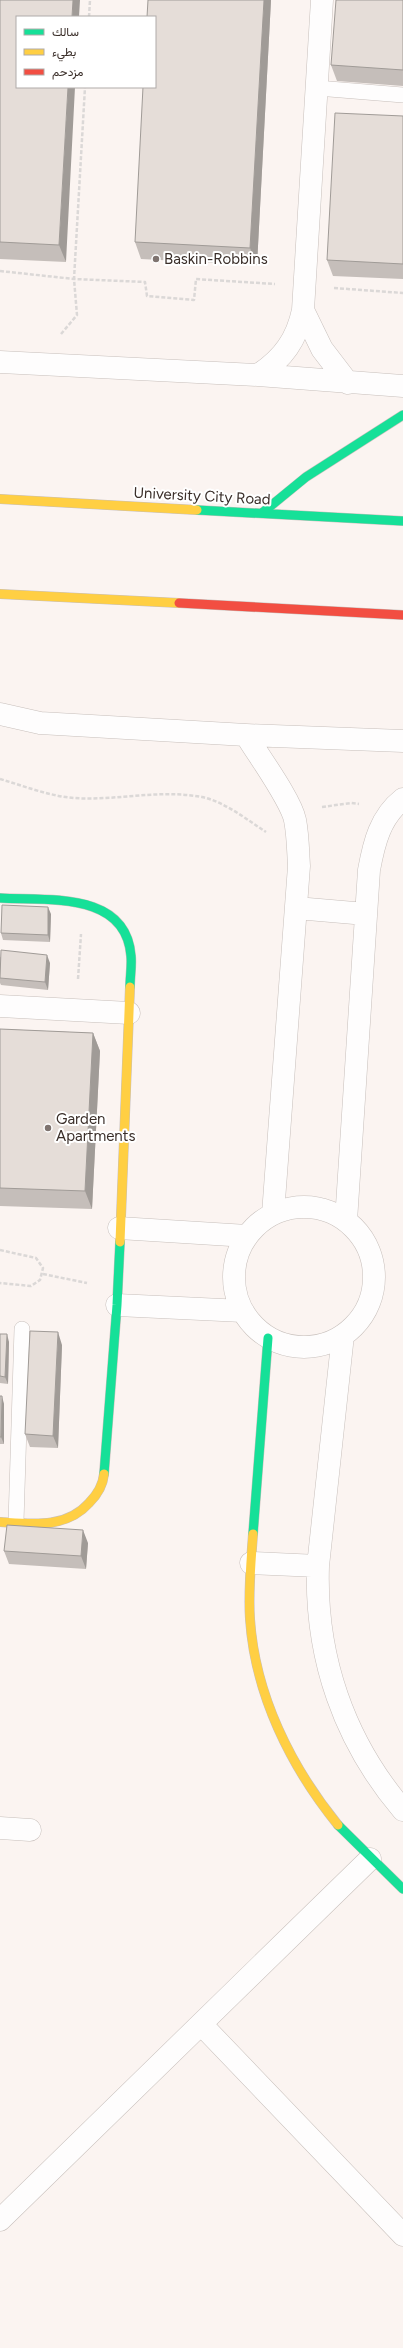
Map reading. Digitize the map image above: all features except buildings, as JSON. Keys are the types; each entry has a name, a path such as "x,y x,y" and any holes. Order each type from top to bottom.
{"street":[{"path":"258,375 272,367 293,341 300,326 303,310 322,0"},
{"path":"303,310 322,348 348,383"},
{"path":"0,362 258,375 403,386"},
{"path":"262,513 306,477 403,415"},
{"name":"University City Road","path":"0,499 403,520"},
{"path":"0,594 403,615"},
{"path":"0,714 40,723 246,735 403,741"},
{"path":"246,735 288,803 295,818 299,866 273,1214"},
{"path":"346,1221 369,870 373,848 385,817 403,799"},
{"path":"0,898 96,905 110,913 121,925 129,940 131,956 117,1297 104,1466 100,1489 95,1500 83,1512 67,1521 50,1524 0,1522"},
{"path":"296,908 366,914"},
{"path":"0,1006 129,1013"},
{"path":"310,1207 329,1212 346,1221 360,1234 369,1251 374,1270 373,1288 367,1306 357,1323 343,1335 329,1343 313,1347 282,1344 268,1338 249,1322 235,1293 234,1273 238,1254 247,1236 259,1224 273,1214 291,1208 310,1207"},
{"path":"119,1228 247,1236"},
{"path":"117,1297 243,1311"},
{"path":"343,1335 318,1566 317,1592 320,1628 326,1664 336,1698 350,1731 388,1792 403,1810"},
{"path":"268,1338 250,1585 252,1635 262,1684 279,1731 302,1775 330,1816 370,1859 403,1889"},
{"path":"251,1563 318,1566"},
{"path":"0,1828 30,1830"},
{"path":"0,2220 370,1859"},
{"path":"202,2024 403,2234"}],"lane":[{"path":"317,88 403,95"},
{"path":"16,1522 22,1329"}],"path":[{"path":"89,16 90,0"},
{"path":"74,366 70,347 60,335 77,315 74,279 85,88"},
{"path":"0,271 74,279 144,282 147,296 194,300 196,279 403,293"},
{"path":"0,779 39,791 74,798 165,794 202,797 231,809 273,837 295,818 324,806 351,803 369,806 385,817"},
{"path":"75,1010 83,903"},
{"path":"0,1250 36,1258 43,1268 43,1274 40,1280 31,1286 0,1283"},
{"path":"43,1274 117,1297"}],"traffic: fast":[{"path":"262,513 306,477 403,415"},
{"path":"197,510 403,521"},
{"path":"0,898 40,899 82,904 100,910 115,920 126,935 131,956 130,987"},
{"path":"104,1474 117,1305 120,1242"},
{"path":"253,1534 268,1338"},
{"path":"338,1825 403,1889"}],"traffic: slow":[{"path":"0,499 197,510"},
{"path":"0,594 179,603"},
{"path":"120,1242 130,987"},
{"path":"0,1522 36,1524 59,1521 70,1517 80,1511 95,1497 101,1486 104,1474"},
{"path":"253,1534 249,1608 253,1647 259,1675 278,1729 291,1754 305,1779 338,1825"}],"traffic: jam":[{"path":"179,603 403,615"}],"place":[{"name":"Baskin-Robbins","path":"156,259"},
{"name":"Garden Apartments","path":"48,1128"}]}
